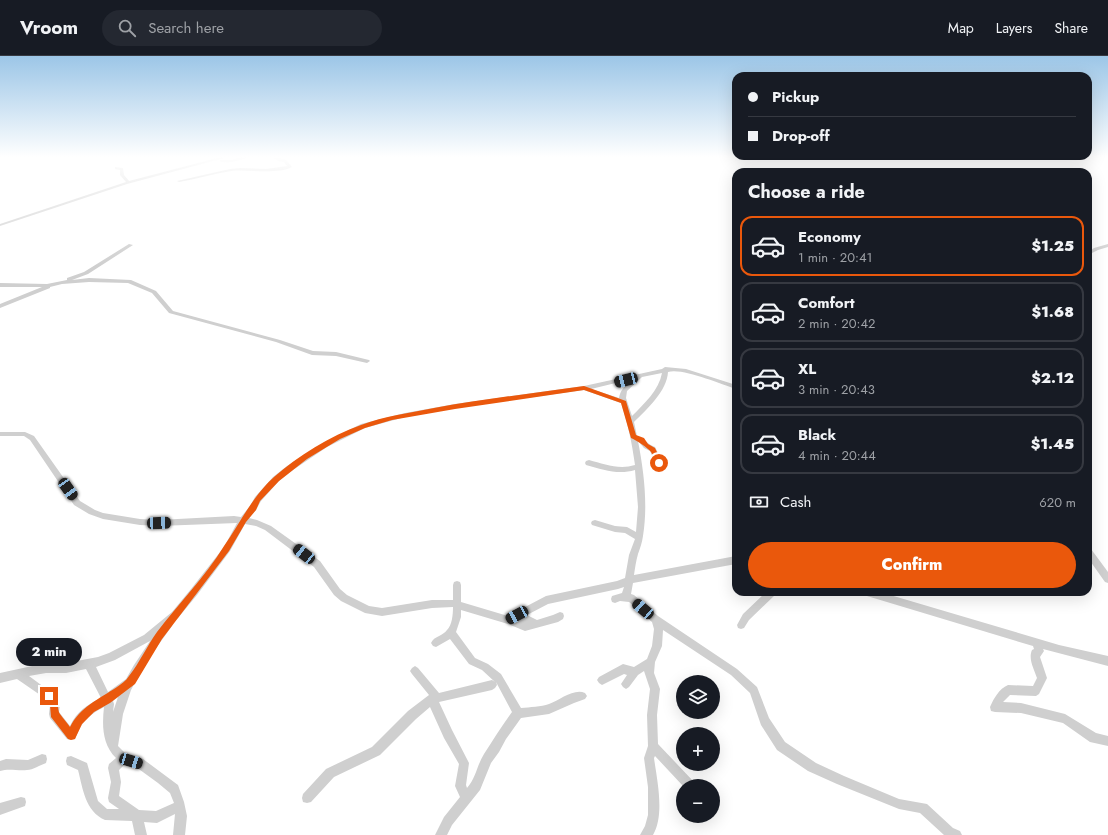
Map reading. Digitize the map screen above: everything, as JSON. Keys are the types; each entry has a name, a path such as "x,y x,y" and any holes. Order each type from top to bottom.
{"street":[{"path":"0,225 95,193"},
{"path":"1092,252 1108,244"},
{"path":"0,306 86,273 131,245"},
{"path":"0,285 47,286 62,282 88,280 129,281 154,292 171,312 187,318 278,341 312,353 336,354 367,361"},
{"path":"630,422 647,406 658,391 666,375 665,369"},
{"path":"113,748 115,727 123,697 159,636 227,549 243,520 258,499 290,468 325,445 363,426 392,418 455,406 584,388 665,369 686,371 732,386"},
{"path":"626,598 633,557 639,538 641,506 639,466 630,422 622,399 623,392 642,375"},
{"path":"584,388 624,402"},
{"path":"0,434 25,434 32,438 77,503 92,512 103,516 140,522 159,523 234,519 243,520 262,526 288,542 317,564 337,592 344,598 368,610 382,612 432,604 451,603 494,614 500,618 513,617 546,600 618,585 629,580 707,564 732,561"},
{"path":"633,437 642,440 646,446 653,449 659,463"},
{"path":"589,463 622,471 629,471 639,466"},
{"path":"595,523 615,529 627,530 639,538"},
{"path":"1092,557 1108,579"},
{"path":"436,642 451,633 457,617 457,585"},
{"path":"740,626 746,617 768,596"},
{"path":"881,596 1037,642 1108,661"},
{"path":"614,599 620,597 631,598 655,619 734,672 754,690 765,721 781,746 812,767 866,791 899,804 923,808 949,832 956,835"},
{"path":"0,678 46,668 66,668 105,660 147,638 175,615"},
{"path":"513,617 525,627 555,619 560,616"},
{"path":"646,835 650,829 654,815 652,801 653,787 649,758 653,746 652,715 655,689 649,673 650,662 658,641 659,629 655,619"},
{"path":"451,633 472,661 485,667 498,677 518,712"},
{"path":"1037,642 1039,651 1035,653 1035,657 1042,678 1036,691 1008,690 1002,695 995,707 1021,708 1065,719 1094,738 1108,741"},
{"path":"626,684 635,672 650,662"},
{"path":"88,664 109,704 107,725 113,748 123,758 140,763 174,789 181,816 179,835"},
{"path":"602,680 623,669 635,672"},
{"path":"415,671 435,699 448,734 464,763 460,786 467,798"},
{"path":"18,674 49,696 55,704 54,714 71,736 78,720 90,708 106,700 132,681"},
{"path":"306,798 330,772 376,751 412,715 435,699 492,685"},
{"path":"441,835 448,821 476,786 487,759 518,712 548,709 573,698 582,696"},
{"path":"653,746 684,779"},
{"path":"123,758 113,768 116,782 113,798 137,816 141,835"},
{"path":"0,766 6,764 28,765 42,759"},
{"path":"71,761 83,767 94,805 105,814 157,817 179,806"},
{"path":"0,809 21,802"}],"route":[{"path":"49,696 55,704 54,714 63,723 71,736 78,720 90,708 106,700 132,681 138,668 159,636 211,571 227,549 243,520 258,499 276,479 305,457 338,437 363,426 405,415 455,406 584,388 624,402 633,437 642,440 646,446 653,449 659,463"}]}
